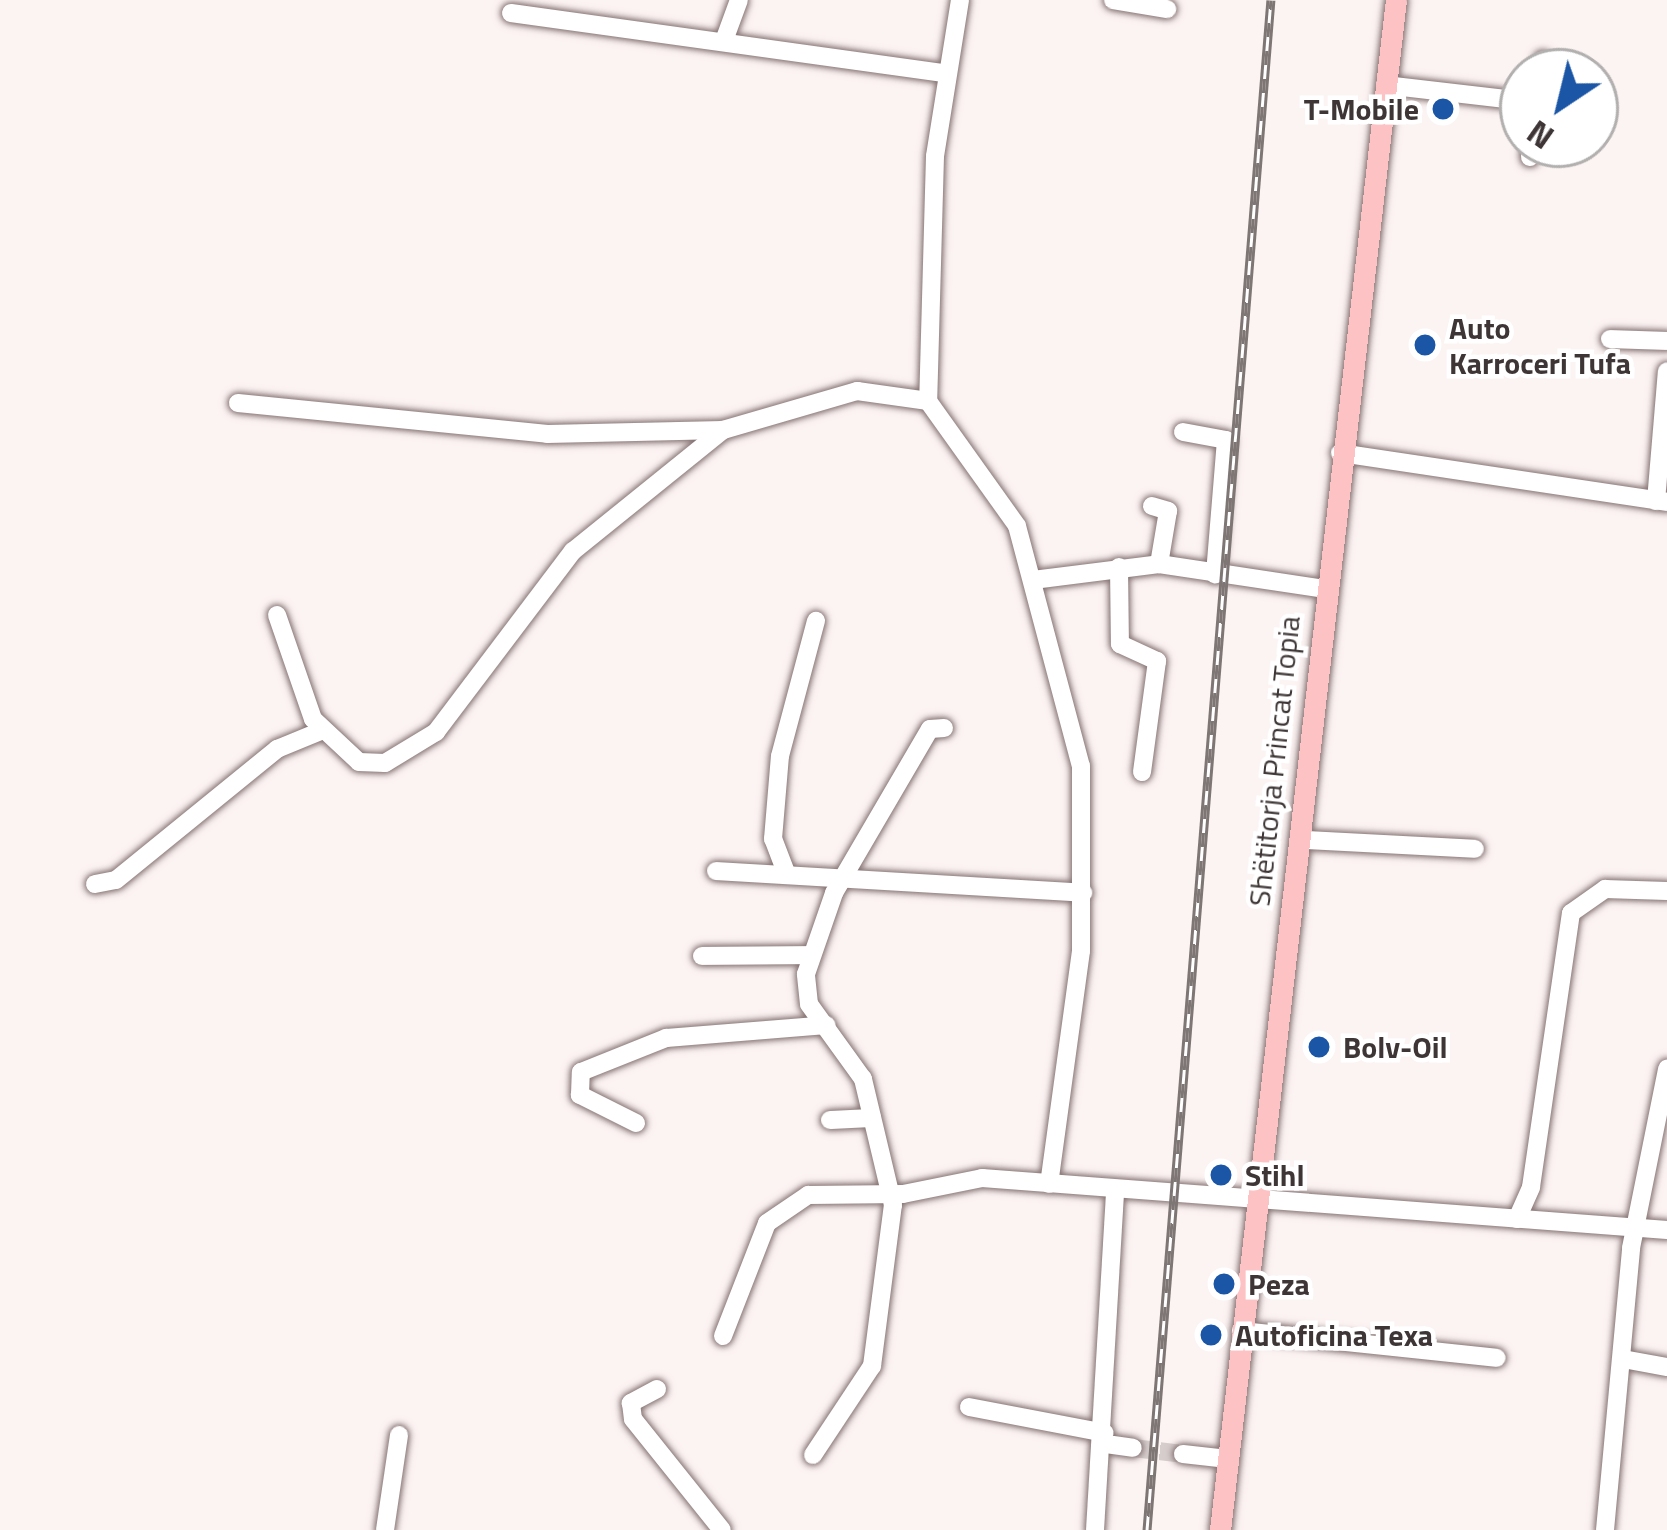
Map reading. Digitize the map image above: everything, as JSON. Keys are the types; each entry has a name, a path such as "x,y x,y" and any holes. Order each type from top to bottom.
{"main road":[{"name":"Shëtitorja Princat Topia","path":"1220,1530 1324,589 1396,0"}],"street":[{"path":"725,38 739,0"},
{"path":"960,0 944,73 928,401 1010,510 1081,766 1083,893 1049,1184"},
{"path":"1113,0 1167,9"},
{"path":"511,13 725,38 944,73"},
{"path":"1385,85 1499,98"},
{"path":"1610,339 1667,341"},
{"path":"1340,453 1662,502 1667,370"},
{"path":"238,403 548,434 723,430 822,396 928,401"},
{"path":"277,615 323,730 359,762 417,750 573,551 723,430"},
{"path":"1183,432 1226,440 1215,575"},
{"path":"1152,506 1168,511 1159,564"},
{"path":"1033,580 1159,564 1324,589"},
{"path":"1119,567 1120,644 1157,661 1142,772"},
{"path":"787,875 773,839 780,756 816,621"},
{"path":"813,1455 872,1366 892,1193 855,1058 805,994 811,956 844,881 930,729 944,728"},
{"path":"94,884 116,880 278,749 323,730"},
{"path":"1306,840 1474,849"},
{"path":"716,871 1083,893"},
{"path":"1517,1219 1532,1187 1571,913 1605,890 1667,891"},
{"path":"702,956 811,956"},
{"path":"636,1123 580,1095 580,1072 666,1038 826,1025"},
{"path":"1620,1530 1605,1529 1634,1228 1667,1069"},
{"path":"830,1120 872,1118"},
{"path":"723,1336 779,1207 982,1178 1122,1198 1255,1197 1667,1230"},
{"path":"1095,1530 1122,1198"},
{"path":"1241,1331 1497,1358"},
{"path":"1623,1359 1667,1367"},
{"path":"657,1389 631,1403 634,1419 722,1530"},
{"path":"969,1407 1133,1448"},
{"path":"385,1530 399,1435"},
{"path":"1183,1454 1228,1459"}],"tunnel":[{"path":"1133,1448 1183,1454"}],"railway":[{"path":"1147,1530 1271,0"}],"place":[{"name":"T-Mobile","path":"1443,109"},
{"name":"Auto Karroceri Tufa","path":"1425,345"},
{"name":"Bolv-Oil","path":"1319,1047"},
{"name":"Stihl","path":"1221,1175"},
{"name":"Peza","path":"1224,1284"},
{"name":"Autoficina Texa","path":"1211,1335"}]}
